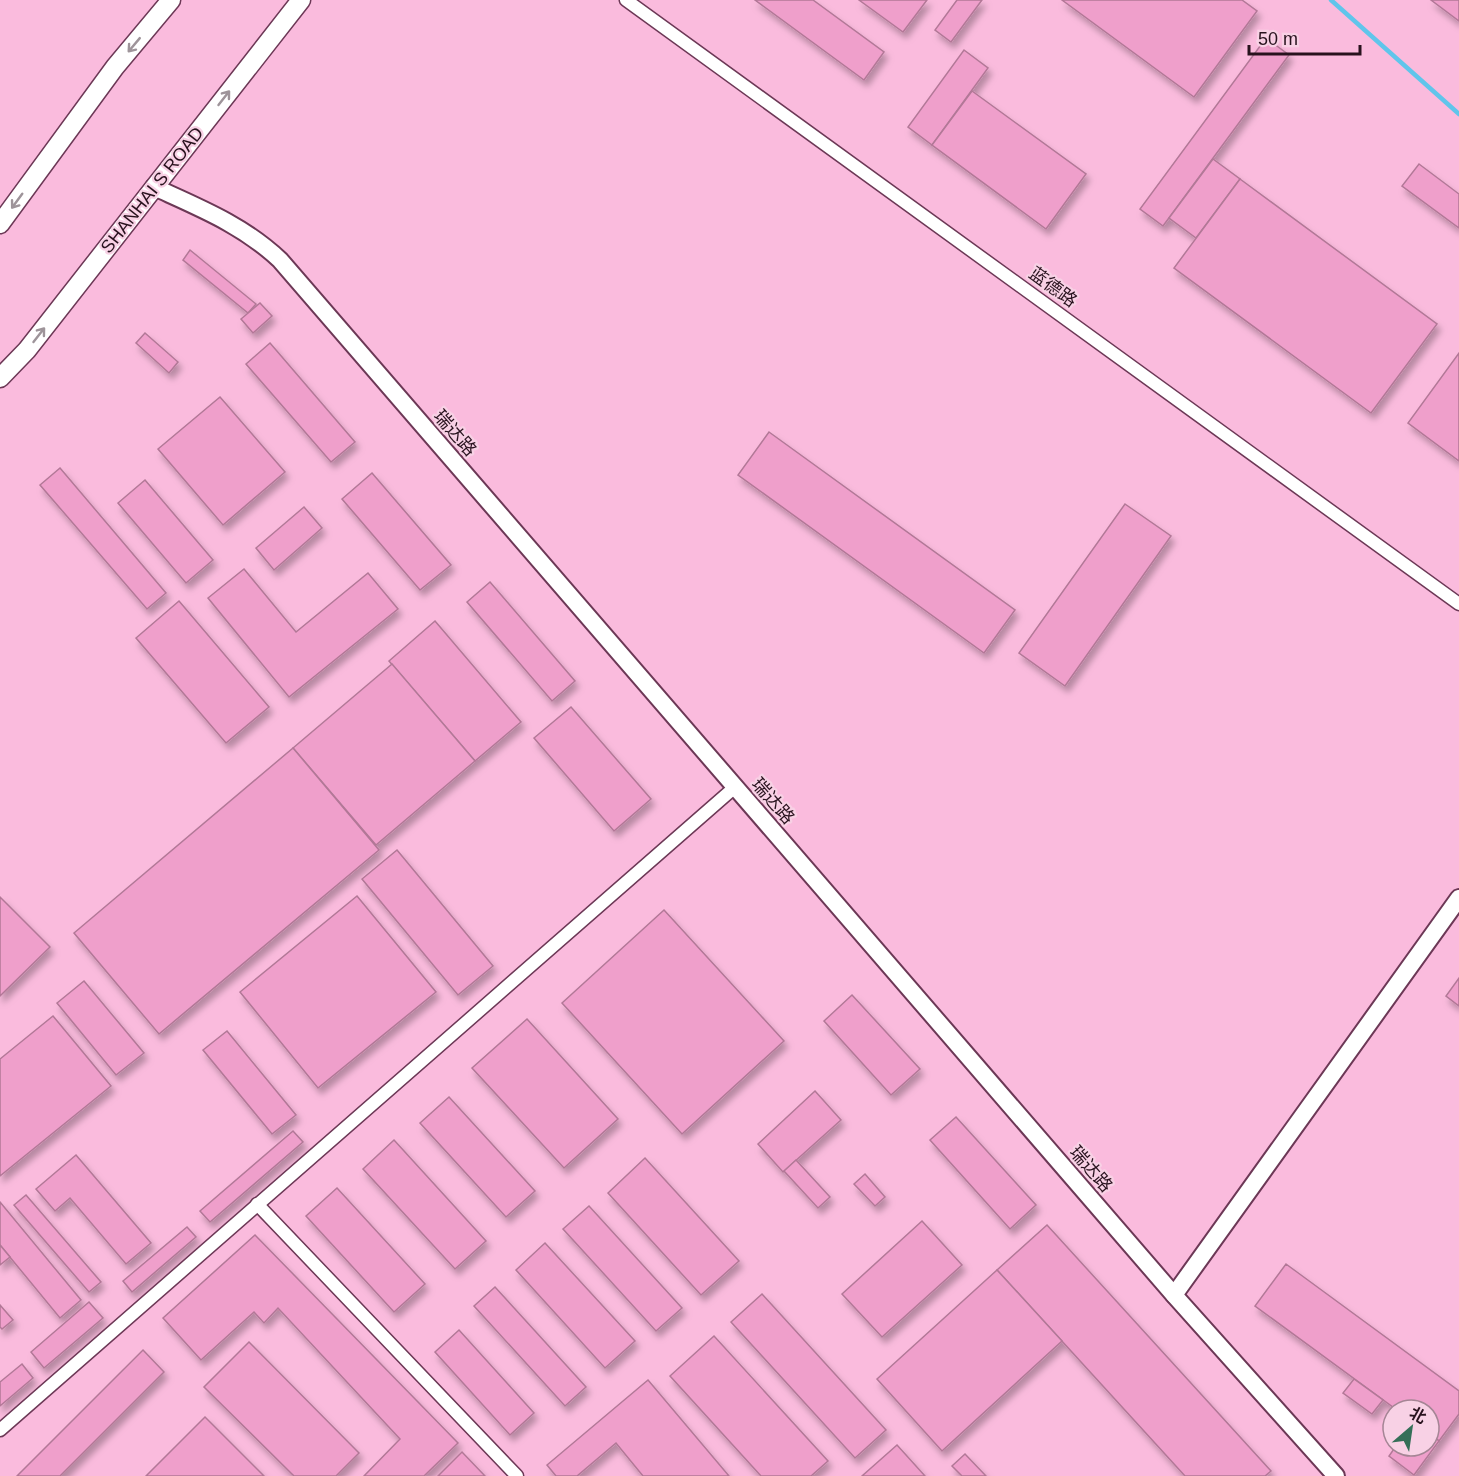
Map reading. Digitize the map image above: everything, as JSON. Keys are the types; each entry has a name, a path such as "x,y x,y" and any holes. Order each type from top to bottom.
{"main road":[{"path":"0,224 116,67 171,0"},
{"name":"SHANHAI S ROAD","path":"0,378 27,350 301,0"}],"street":[{"name":"蓝德路","path":"626,0 1459,604"},
{"name":"瑞达路","path":"154,187 231,221 259,240 280,260 1174,1295 1336,1476"},
{"path":"0,1430 735,787"},
{"path":"1174,1295 1459,898"},
{"path":"257,1204 517,1476"}],"building":[{"path":"755,0 813,0 884,52 864,80"},
{"path":"859,0 927,0 903,32"},
{"path":"957,0 982,0 951,42 935,30"},
{"path":"1062,0 1242,0 1257,11 1194,97"},
{"path":"1431,0 1459,0 1459,21"},
{"path":"1266,38 1289,55 1163,226 1140,209"},
{"path":"964,50 988,68 932,145 908,127"},
{"path":"972,91 1086,174 1046,229 932,145"},
{"path":"1213,159 1240,179 1196,238 1169,218"},
{"path":"1419,164 1459,194 1459,228 1402,186"},
{"path":"1240,179 1437,324 1371,413 1174,268"},
{"path":"190,250 256,304 248,313 183,260"},
{"path":"260,303 272,316 253,333 241,319"},
{"path":"145,333 178,362 169,373 136,343"},
{"path":"270,343 355,442 331,462 246,364"},
{"path":"1459,353 1459,461 1408,423"},
{"path":"220,397 285,472 223,525 158,449"},
{"path":"769,432 1015,610 984,653 738,475"},
{"path":"60,468 166,593 147,609 40,485"},
{"path":"372,473 451,565 420,590 342,499"},
{"path":"145,480 213,560 186,583 118,503"},
{"path":"1125,504 1171,536 1065,686 1019,653"},
{"path":"304,507 322,528 274,570 256,548"},
{"path":"244,569 296,632 368,573 398,609 289,697 208,598"},
{"path":"490,582 575,681 552,701 467,602"},
{"path":"179,601 269,707 226,743 136,638"},
{"path":"435,621 521,722 475,761 389,661"},
{"path":"392,664 475,761 376,845 293,748"},
{"path":"571,707 651,799 614,831 534,738"},
{"path":"293,748 379,850 159,1034 74,933"},
{"path":"397,850 493,966 458,995 362,879"},
{"path":"357,896 436,992 318,1088 240,992"},
{"path":"0,897 50,947 0,996"},
{"path":"664,910 784,1041 682,1134 562,1003"},
{"path":"1459,978 1459,1006 1446,996"},
{"path":"84,981 144,1053 116,1075 57,1003"},
{"path":"852,995 920,1069 891,1095 824,1021"},
{"path":"53,1016 111,1086 0,1176 0,1059"},
{"path":"527,1019 618,1119 564,1168 472,1068"},
{"path":"227,1031 296,1115 272,1134 203,1050"},
{"path":"815,1091 841,1120 783,1172 758,1144"},
{"path":"449,1097 535,1191 506,1217 420,1123"},
{"path":"956,1117 1036,1205 1010,1229 930,1140"},
{"path":"293,1131 303,1142 210,1222 200,1211"},
{"path":"394,1140 486,1241 455,1269 363,1169"},
{"path":"76,1155 151,1243 126,1264 70,1198 55,1211 36,1189"},
{"path":"645,1158 739,1261 701,1295 608,1193"},
{"path":"796,1160 830,1197 818,1208 784,1171"},
{"path":"865,1174 885,1197 875,1206 854,1184"},
{"path":"337,1188 425,1284 394,1312 306,1216"},
{"path":"26,1195 101,1282 89,1292 14,1205"},
{"path":"0,1202 81,1300 60,1318 0,1245"},
{"path":"589,1206 682,1308 656,1331 563,1229"},
{"path":"922,1221 962,1265 882,1337 842,1294"},
{"path":"1047,1225 1271,1471 1265,1476 1185,1476 997,1270"},
{"path":"187,1227 196,1237 132,1292 123,1281"},
{"path":"255,1235 458,1443 424,1476 364,1476 400,1439 278,1308 264,1323 254,1312 201,1360 163,1318"},
{"path":"545,1243 635,1341 605,1368 516,1270"},
{"path":"0,1245 10,1257 0,1265"},
{"path":"1286,1264 1459,1391 1459,1414 1441,1438 1441,1398 1381,1398 1255,1306"},
{"path":"997,1270 1062,1341 942,1451 877,1379"},
{"path":"495,1287 586,1387 565,1406 474,1306"},
{"path":"762,1294 886,1430 855,1458 731,1322"},
{"path":"89,1302 103,1318 44,1368 31,1352"},
{"path":"0,1305 13,1320 2,1329 0,1327"},
{"path":"459,1330 534,1413 510,1435 435,1352"},
{"path":"714,1336 828,1461 811,1476 761,1476 670,1376"},
{"path":"249,1342 359,1453 336,1476 294,1476 204,1387"},
{"path":"143,1350 164,1372 60,1476 17,1476"},
{"path":"22,1364 33,1378 0,1406 0,1382"},
{"path":"1354,1379 1381,1399 1381,1403 1372,1414 1343,1393"},
{"path":"648,1380 729,1476 643,1476 616,1443 577,1476 556,1476 547,1465"},
{"path":"205,1417 264,1476 146,1476"},
{"path":"897,1445 925,1476 862,1476"},
{"path":"462,1452 485,1476 438,1476"},
{"path":"965,1454 986,1476 962,1476 952,1466"},
{"path":"1392,1458 1426,1458 1414,1475"}],"waterway":[{"path":"1331,0 1459,114"}]}
